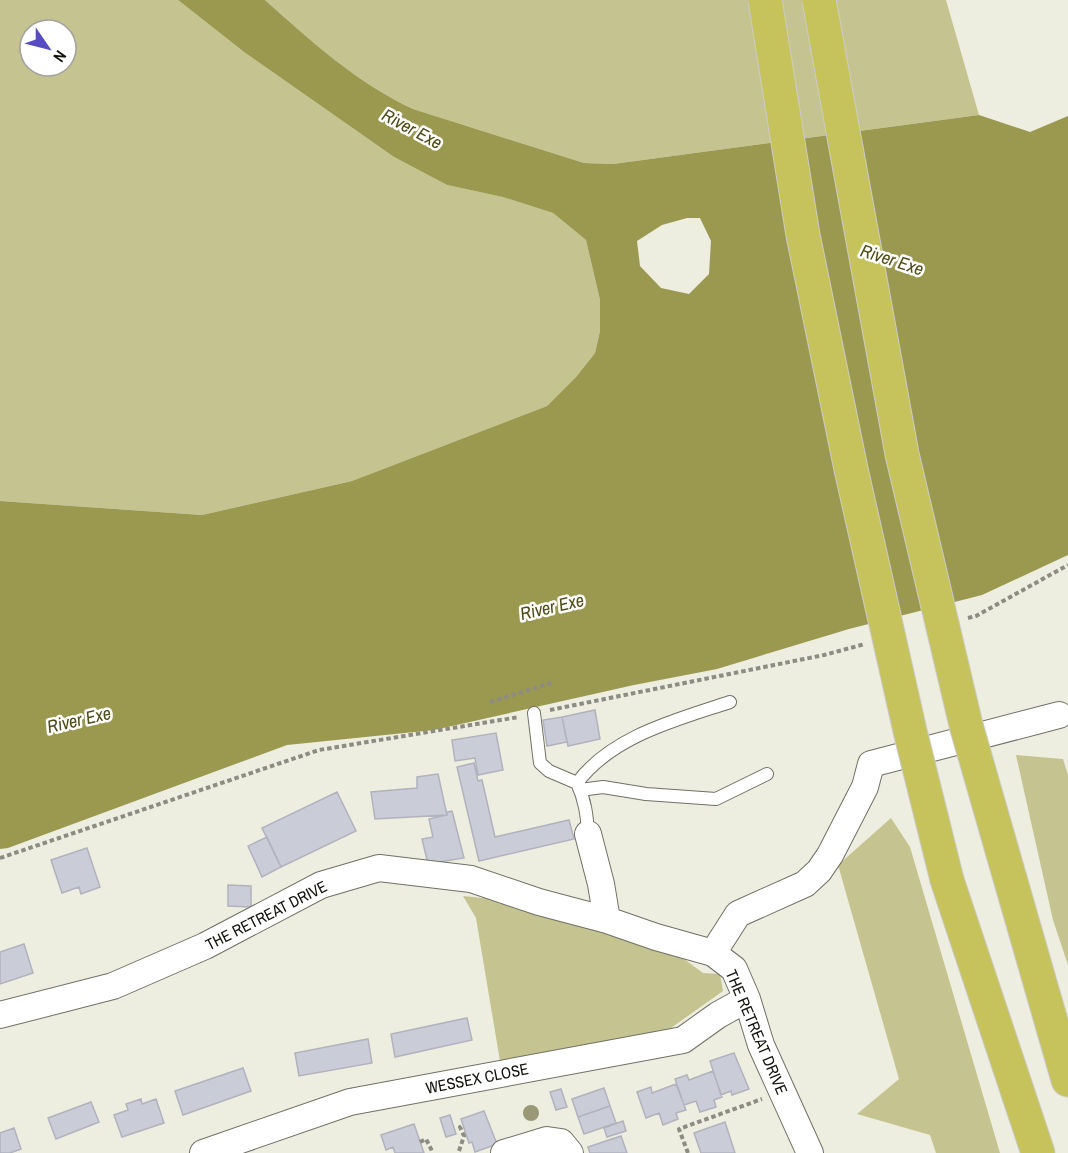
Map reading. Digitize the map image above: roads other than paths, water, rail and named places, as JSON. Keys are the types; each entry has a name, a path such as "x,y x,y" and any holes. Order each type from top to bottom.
{"highway":[{"path":"765,0 802,235 910,731 947,880 1037,1150"},
{"path":"819,0 902,454 966,725 1068,1080"}],"street":[{"path":"713,953 738,914 805,884 819,871 830,855 865,787 871,764 1059,715"},
{"path":"588,834 608,920"},
{"name":"THE RETREAT DRIVE","path":"0,1016 113,986 205,946 321,885 379,868 471,879 538,902 608,920 656,937 713,953 734,969 747,999 761,1045 810,1153"},
{"name":"WESSEX CLOSE","path":"203,1153 350,1102 683,1040 718,1015 747,999"},
{"path":"504,1153 547,1140 561,1142 570,1153"}],"lane":[{"path":"588,834 587,814 578,786 588,769 614,749 662,724 730,702"},
{"path":"534,713 540,763 549,771 578,786 716,799 767,774"}],"water":[{"name":"River Exe","path":"178,0 265,0 335,60 392,99 413,109 584,163 613,164 979,115 1030,132 1068,116 1068,555 982,595 849,629 717,669 634,685 434,730 287,745 0,849 0,501 202,515 352,481 547,406 576,377 595,353 600,331 600,300 586,240 553,213 503,197 447,185 394,157 244,52","holes":["687,218 700,218 711,241 709,274 689,294 661,288 640,266 637,241 662,225"]}]}
